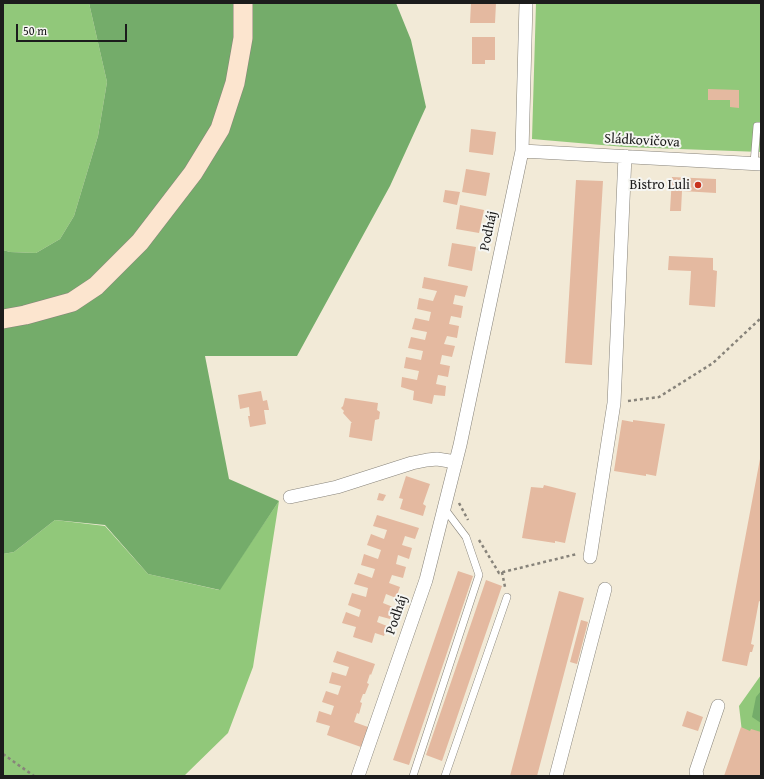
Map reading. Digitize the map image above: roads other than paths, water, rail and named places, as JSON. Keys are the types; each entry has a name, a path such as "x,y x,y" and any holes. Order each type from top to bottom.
{"street":[{"path":"3,319 25,315 72,302 96,286 140,242 193,173 220,129 236,84 243,38 243,3"},
{"name":"Podháj","path":"358,776 426,580 456,462 522,151 526,3"},
{"name":"Sládkovičova","path":"522,151 757,163"},
{"path":"590,557 614,403 625,156"},
{"path":"290,497 337,487 412,463 437,459 456,462"},
{"path":"556,776 605,589"},
{"path":"698,776 696,771 718,706"}],"lane":[{"path":"757,163 757,126 761,126"},
{"path":"413,776 479,575 466,537 444,508"},
{"path":"445,776 506,597"}],"place":[{"name":"Bistro Luli","path":"698,185"}]}
